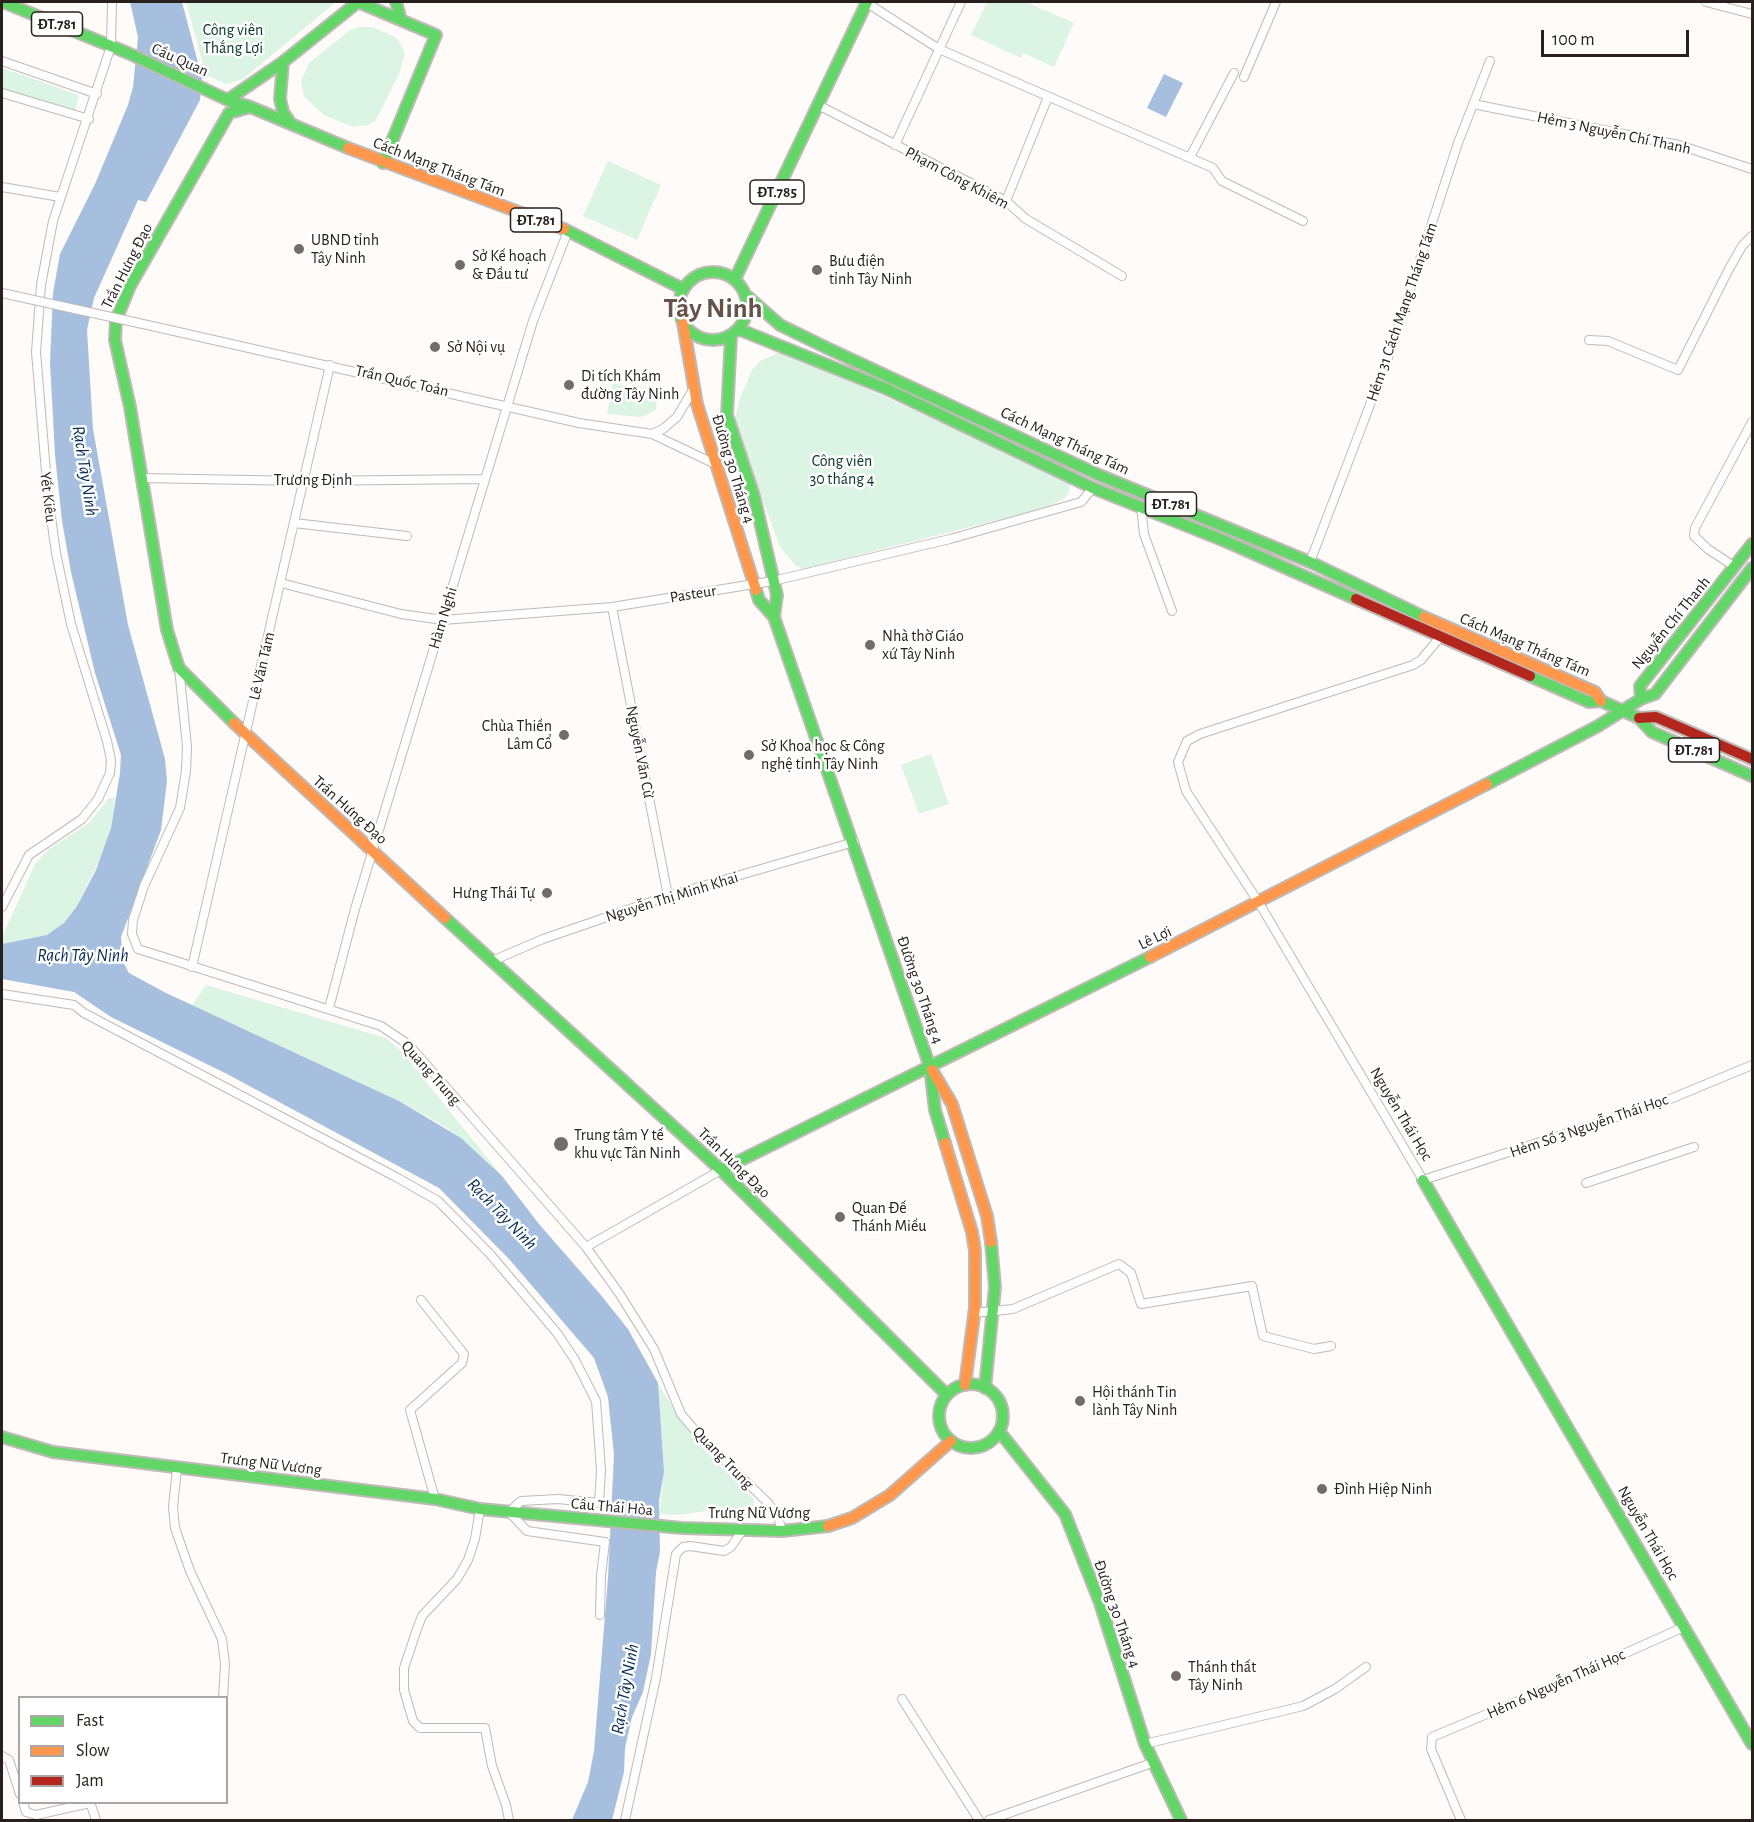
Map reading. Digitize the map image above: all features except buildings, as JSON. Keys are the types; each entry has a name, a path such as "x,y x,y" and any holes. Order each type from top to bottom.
{"main road":[{"name":"ĐT.781","path":"3,2 111,46"},
{"path":"250,107 229,112 225,97 283,62 358,2 401,20 436,35 383,163"},
{"path":"396,2 401,20"},
{"name":"ĐT.785","path":"735,279 867,2"},
{"name":"Cầu Quan","path":"111,46 225,97 234,98 250,107"},
{"path":"283,62 280,99 283,112 291,124"},
{"name":"Cách Mạng Tháng Tám","path":"250,107 383,163 568,231 683,289"},
{"name":"Trần Hưng Đạo","path":"229,112 130,286 116,320 115,340 142,478 167,630 179,668 246,735 721,1170 947,1395"},
{"path":"707,272 726,274 735,279 747,297 746,315 734,332 714,340 696,335 683,323 679,306 683,289 689,281 707,272"},
{"name":"Cách Mạng Tháng Tám","path":"747,297 780,325 1100,475 1310,562 1443,632"},
{"name":"Đường 30 Tháng 4","path":"683,323 695,387 715,464 754,585 759,600 774,616 930,1067 935,1110 972,1232 976,1277 965,1385"},
{"name":"Cách Mạng Tháng Tám","path":"734,332 887,389 1093,488 1595,692 1601,701 1639,718"},
{"name":"Đường 30 Tháng 4","path":"734,332 727,415 754,496 777,600 774,616"},
{"path":"1093,488 1100,475"},
{"path":"1142,507 1146,494"},
{"path":"1259,556 1264,543"},
{"name":"Nguyễn Chí Thanh","path":"1752,544 1640,686 1641,699 1655,694 1752,568"},
{"path":"1712,596 1725,605"},
{"name":"Lê Lợi","path":"721,1170 1259,903 1598,726 1641,699"},
{"name":"ĐT.781","path":"1639,718 1656,717 1752,759"},
{"name":"ĐT.781","path":"1639,718 1652,732 1752,776"},
{"path":"930,1067 952,1104 978,1188 993,1256 993,1314 985,1388"},
{"name":"Nguyễn Thái Học","path":"1423,1180 1752,1744"},
{"path":"965,1385 985,1388 1000,1404 1003,1413 999,1431 986,1444 978,1448 959,1446 951,1441 944,1434 939,1414 947,1395 965,1385"},
{"name":"Đường 30 Tháng 4","path":"999,1431 1065,1514 1100,1603 1152,1763 1181,1821"},
{"name":"Trưng Nữ Vương","path":"2,1437 53,1452 435,1499 480,1509 539,1516"},
{"name":"Trưng Nữ Vương","path":"682,1528 782,1531 821,1528 852,1518 890,1496 951,1441"},
{"name":"Cầu Thái Hòa","path":"539,1516 682,1528"}],"street":[{"name":"Yết Kiêu","path":"2,907 29,855 82,819 98,799 110,773 111,760 74,635 58,565 40,414 37,316 44,263 60,197 97,94 111,46 112,2"},
{"path":"867,2 939,49 1190,157 1213,168 1222,181 1303,221"},
{"path":"895,145 961,2"},
{"path":"1244,77 1276,2"},
{"path":"1706,2 1752,14"},
{"name":"Hẻm 31 Cách Mạng Tháng Tám","path":"1310,562 1389,355 1473,104 1490,61"},
{"path":"2,62 97,94"},
{"path":"1190,157 1234,73"},
{"path":"2,93 88,119"},
{"path":"1006,201 1048,97"},
{"name":"Hẻm 3 Nguyễn Chí Thanh","path":"1473,104 1679,145 1752,169"},
{"name":"Phạm Công Khiêm","path":"818,105 1006,201 1026,219 1122,276"},
{"path":"2,187 60,197"},
{"name":"Hàm Nghi","path":"329,1008 373,851 484,479 533,321 568,231"},
{"path":"1589,340 1608,341 1678,370 1729,268 1742,246 1752,236"},
{"name":"Trần Quốc Toản","path":"2,293 508,405 579,423 652,434 715,464"},
{"name":"Lê Văn Tám","path":"192,967 330,365"},
{"path":"652,434 663,429 677,417 695,387"},
{"path":"1735,567 1708,549 1694,536 1695,528 1752,422"},
{"name":"Trương Định","path":"142,478 303,481 484,479"},
{"name":"Pasteur","path":"280,583 401,614 443,620 612,607 754,585 950,539 1081,502 1093,488"},
{"path":"1142,507 1144,534 1172,611"},
{"path":"294,523 407,536"},
{"name":"Nguyễn Văn Cừ","path":"612,607 668,896"},
{"name":"Nguyễn Thái Học","path":"1423,1180 1259,903 1182,785 1178,762 1187,741 1200,734 1413,665 1421,660 1443,632"},
{"name":"Quang Trung","path":"179,668 186,771 180,807 144,886 133,920 132,934 138,949 381,1026 409,1045 586,1247 619,1293 654,1349 681,1414 698,1434 769,1504 778,1517 782,1531"},
{"name":"Nguyễn Thị Minh Khai","path":"492,961 543,939 668,896 854,842"},
{"path":"2,994 74,1005 84,1013 396,1177 438,1202 460,1223 556,1333 575,1360 596,1401 601,1470 599,1503 558,1499 521,1501 509,1512 527,1531 605,1542 600,1576 600,1615"},
{"name":"Hẻm Số 3 Nguyễn Thái Học","path":"1423,1180 1663,1102 1752,1065"},
{"path":"1586,1183 1694,1147"},
{"path":"586,1247 721,1170"},
{"path":"974,1313 993,1314 1013,1310 1119,1264 1131,1273 1141,1304 1252,1286 1263,1336 1314,1349 1331,1346"},
{"path":"421,1300 464,1354 462,1363 410,1410 435,1499"},
{"path":"177,1469 172,1507 175,1528 190,1571 222,1639 225,1664 223,1696"},
{"path":"480,1509 475,1539 468,1560 457,1579 422,1616 410,1647 403,1679 407,1704 413,1721 420,1728 484,1728 492,1766 506,1805 508,1821"},
{"path":"625,1821 656,1678 675,1554 683,1547 690,1546 724,1551 731,1547 742,1531"},
{"name":"Hẻm 6 Nguyễn Thái Học","path":"1461,1821 1430,1742 1432,1737 1684,1627"},
{"path":"1145,1744 1303,1706 1335,1689 1366,1667"},
{"path":"902,1699 979,1821"},
{"path":"2,1756 9,1760 18,1788"},
{"path":"989,1821 1152,1763"},
{"path":"23,1804 26,1812 36,1815 86,1804"},
{"path":"90,1804 96,1821"}],"green space":[{"name":"Công viên Thắng Lợi","path":"186,2 336,2 243,79 226,84 206,75"},
{"path":"987,2 1026,2 1074,23 1054,67 1023,53 1021,58 971,35"},
{"name":"Công viên Thắng Lợi","path":"358,27 373,27 397,38 405,53 399,74 376,120 368,125 353,127 324,115 304,96 301,81 309,63 350,30"},
{"path":"2,68 79,95 75,111 2,89"},
{"path":"608,161 661,185 637,240 583,216"},
{"name":"Công viên 30 tháng 4","path":"780,352 796,357 1051,472 1069,484 1070,491 1065,498 1046,508 803,569 795,565 780,547 734,423 740,398 752,370 760,361"},
{"path":"613,383 658,393 656,410 642,417 607,414"},
{"path":"931,754 949,804 919,814 901,765"},
{"path":"109,798 115,798 111,828 104,850 77,906 64,924 47,935 2,944 2,937 35,864 49,849 89,823"},
{"path":"206,985 386,1038 402,1052 502,1176 461,1138 441,1124 399,1101 192,1005"},
{"path":"658,1383 678,1417 699,1444 754,1500 753,1511 746,1515 705,1511 680,1515 659,1514 664,1472"}],"water":[{"name":"Rạch Tây Ninh","path":"130,2 182,2 202,78 200,100 146,202 138,200 94,298 87,330 93,429 128,625 165,759 167,781 161,830 121,937 123,962 129,973 166,993 399,1101 461,1138 502,1176 539,1224 628,1329 658,1383 664,1472 659,1501 660,1552 656,1572 651,1654 643,1692 632,1717 625,1748 624,1772 612,1820 572,1820 588,1782 594,1751 608,1578 614,1455 608,1397 594,1358 509,1259 439,1188 227,1074 111,1017 74,992 2,979 2,944 47,935 64,923 77,906 96,870 111,828 120,773 121,755 95,673 71,572 62,521 55,455 50,362 53,293 60,254 95,184 128,105 133,87 138,37"},
{"path":"1164,74 1183,83 1166,117 1147,108"}],"traffic: fast":[{"path":"3,2 128,53 232,102 248,106 348,148"},
{"path":"229,99 283,62 358,2 436,35 383,163"},
{"path":"396,2 401,20"},
{"path":"735,279 867,2"},
{"path":"283,62 280,99 283,112 291,124"},
{"path":"234,723 179,668 167,630 130,407 115,340 116,320 130,286 229,113 250,107"},
{"path":"564,229 683,289"},
{"path":"713,272 726,275 737,282 744,293 747,306 744,319 737,330 726,337 713,340 700,337 689,330 682,319 679,306 682,293 689,282 700,275 713,272"},
{"path":"747,296 780,325 827,348 1099,475 1310,562 1424,617"},
{"path":"738,329 887,389 1093,488 1225,541 1356,599"},
{"path":"731,335 727,415 754,496 777,595 774,617"},
{"path":"1641,699 1640,686 1752,544"},
{"path":"1487,784 1598,726 1641,699 1655,694 1752,568"},
{"path":"756,590 759,600 774,617 930,1067 935,1110 945,1143"},
{"path":"1530,676 1589,702 1601,701 1639,718 1652,732 1752,776"},
{"path":"445,918 721,1170 947,1395"},
{"path":"721,1170 1150,957"},
{"path":"1423,1180 1752,1744"},
{"path":"985,1388 995,1287 991,1242"},
{"path":"971,1384 989,1390 997,1398 1003,1416 997,1434 989,1442 971,1448 953,1442 945,1434 939,1416 945,1398 953,1390 971,1384"},
{"path":"999,1431 1065,1514 1100,1603 1145,1744 1181,1820"},
{"path":"2,1437 53,1452 435,1499 480,1509 682,1528 782,1531 828,1526"}],"traffic: slow":[{"path":"348,148 564,229"},
{"path":"683,323 697,404 756,590"},
{"path":"1424,617 1595,692 1601,701"},
{"path":"234,723 445,918"},
{"path":"1150,957 1487,784"},
{"path":"932,1070 952,1104 987,1216 991,1242"},
{"path":"945,1143 972,1232 975,1251 975,1308 965,1385"},
{"path":"828,1526 852,1518 890,1495 951,1441"}],"traffic: jam":[{"path":"1356,599 1530,676"},
{"path":"1639,718 1656,717 1752,759"}],"place":[{"name":"UBND tỉnh Tây Ninh","path":"299,249"},
{"name":"Sở Kế hoạch & Đầu tư","path":"460,265"},
{"name":"Bưu điện tỉnh Tây Ninh","path":"817,270"},
{"name":"Sở Nội vụ","path":"435,347"},
{"name":"Di tích Khám đường Tây Ninh","path":"569,385"},
{"name":"Nhà thờ Giáo xứ Tây Ninh","path":"870,645"},
{"name":"Chùa Thiền Lâm Cổ","path":"564,735"},
{"name":"Sở Khoa học & Công nghệ tỉnh Tây Ninh","path":"749,755"},
{"name":"Hưng Thái Tự","path":"547,893"},
{"name":"Trung tâm Y tế khu vực Tân Ninh","path":"561,1144"},
{"name":"Quan Đế Thánh Miếu","path":"840,1217"},
{"name":"Hội thánh Tin lành Tây Ninh","path":"1080,1401"},
{"name":"Đình Hiệp Ninh","path":"1322,1489"},
{"name":"Thánh thất Tây Ninh","path":"1176,1676"}],"district":[{"name":"Tây Ninh","path":"713,309"}]}
